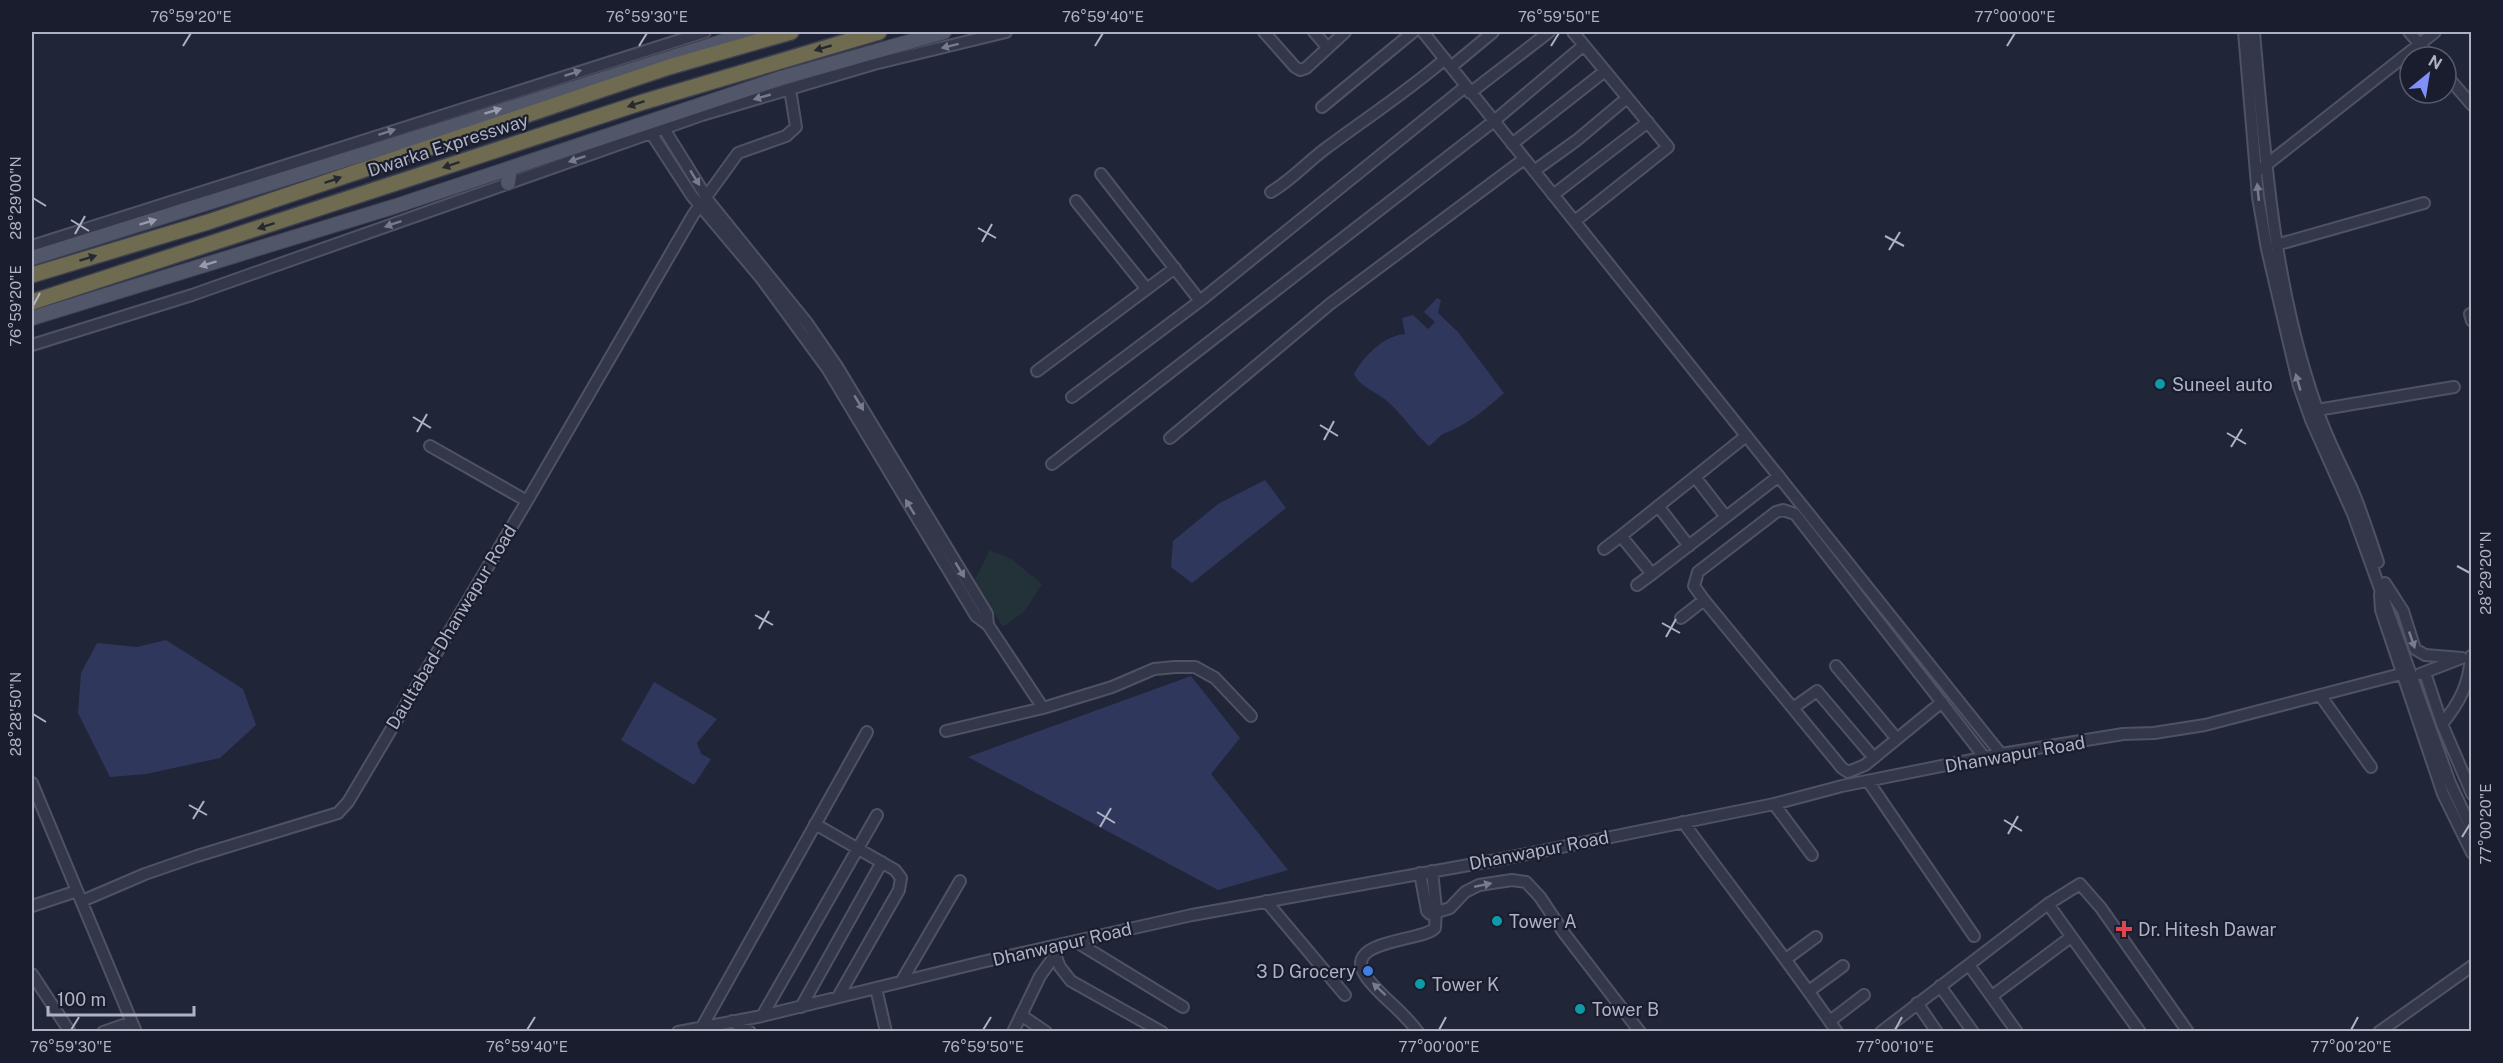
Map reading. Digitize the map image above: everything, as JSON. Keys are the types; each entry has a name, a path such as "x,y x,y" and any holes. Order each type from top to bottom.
{"highway":[{"name":"Dwarka Expressway","path":"32,275 208,222 669,67 791,32"},
{"name":"Dwarka Expressway","path":"32,302 643,102 879,32"}],"main road":[{"path":"32,258 753,32"},
{"path":"32,318 425,197 781,78 944,32"},
{"path":"508,183 510,168"}],"street":[{"path":"32,246 705,32"},
{"path":"32,345 192,295 651,133 874,64 1006,32"},
{"path":"1264,32 1300,70 1306,68 1345,32"},
{"path":"1314,32 1327,47"},
{"path":"1322,107 1413,32"},
{"path":"1423,32 2001,754"},
{"path":"1271,192 1284,185 1328,147 1493,32"},
{"path":"1072,397 1200,301 1468,90 1549,32"},
{"path":"1573,32 1667,144 1667,149 1575,221"},
{"path":"2244,32 2261,169 2277,245 2304,403 2384,591 2402,609 2415,649 2425,655 2468,657 2470,674 2465,690 2442,724"},
{"path":"2254,32 2265,239 2294,350 2361,512 2406,675 2443,794 2472,853"},
{"path":"2409,32 2420,44"},
{"path":"2261,169 2435,32"},
{"path":"1052,464 1494,121 1584,45"},
{"path":"1512,144 1605,71"},
{"name":"Daultabad-Dhanwapur Road","path":"32,906 80,896 187,859 338,813 348,802 703,201 738,153 786,136 796,128 790,89"},
{"path":"2458,89 2472,105"},
{"path":"1534,171 1627,98"},
{"path":"1553,195 1648,122"},
{"path":"664,129 703,201"},
{"path":"651,133 793,319 827,368 892,467 976,616 988,625 1043,708"},
{"path":"1170,438 1330,304 1524,159"},
{"path":"1101,174 1200,301"},
{"path":"1077,201 1146,288"},
{"path":"2277,245 2424,203"},
{"path":"1037,371 1175,268"},
{"path":"2317,410 2454,387"},
{"path":"1604,549 1746,436"},
{"path":"430,446 526,501"},
{"path":"1637,585 1779,476"},
{"path":"1695,477 1726,517"},
{"path":"1658,506 1689,546"},
{"path":"1942,702 1869,762 1848,772 1842,768 1704,600 1694,586 1698,572 1776,512 1789,511 1801,520 1942,702 1985,758"},
{"path":"1621,536 1652,574"},
{"path":"1681,618 1704,600"},
{"name":"Dhanwapur Road","path":"678,1032 703,1025 762,1016 901,982 1054,951 1075,941 1266,901 1774,804 1872,780 2001,754 2124,734 2154,733 2205,725 2320,695 2406,675 2425,673 2468,657"},
{"path":"1836,666 1897,739"},
{"path":"946,731 1043,708 1112,687 1154,669 1185,667 1195,667 1215,678 1251,716"},
{"path":"2425,673 2442,724 2472,794"},
{"path":"2406,675 2420,701 2450,783 2472,830"},
{"path":"1793,708 1817,691 1869,762 1872,780 1974,936"},
{"path":"2320,695 2371,767"},
{"path":"703,1025 867,732"},
{"path":"32,783 34,795 80,896 134,1027 103,1032"},
{"path":"1774,804 1812,855"},
{"path":"762,1016 877,815"},
{"path":"1683,822 1786,959 1837,1032"},
{"path":"815,824 900,874 902,883 838,997"},
{"path":"801,1006 882,862"},
{"path":"1418,1032 1400,1009 1367,978 1362,966 1364,958 1371,950 1383,943 1431,933 1436,925 1434,913 1436,909 1431,871"},
{"path":"1420,873 1427,911 1430,914 1450,908 1465,892 1479,885 1512,880 1526,882 1540,897 1564,933 1640,1032"},
{"path":"901,982 960,881"},
{"path":"1888,1030 1917,1003 2048,904 2077,885 2083,885 2188,1032"},
{"path":"1266,901 1345,995"},
{"path":"2048,904 2140,1032"},
{"path":"1786,959 1816,937"},
{"path":"1992,996 2071,937"},
{"path":"1075,941 1183,1007"},
{"path":"1013,1032 1054,951"},
{"path":"1054,951 1060,967 1071,981 1162,1032"},
{"path":"1969,965 2018,1032"},
{"path":"1809,991 1843,966"},
{"path":"2379,1032 2472,966"},
{"path":"32,974 70,1032"},
{"path":"1940,986 1973,1032"},
{"path":"876,988 886,1032"},
{"path":"1830,1021 1864,995"},
{"path":"1917,1003 1937,1032"},
{"path":"1021,1015 1047,1032"},
{"path":"732,1021 750,1032"}],"shaded area":[{"path":"990,550 1013,560 1042,584 1025,611 1003,627 974,581"}],"water":[{"path":"1437,298 1441,300 1438,313 1458,332 1504,393 1460,426 1441,435 1429,446 1393,406 1360,382 1354,374 1375,348 1389,339 1405,334 1402,318 1413,315 1428,329 1435,322 1424,312"},
{"path":"1265,480 1286,508 1192,583 1171,567 1173,541 1218,504"},
{"path":"166,640 243,689 256,725 220,758 146,774 110,777 78,713 81,673 97,643 137,647"},
{"path":"1191,676 1240,738 1211,774 1288,870 1218,890 968,757"},
{"path":"654,682 717,719 697,743 701,754 711,759 694,785 621,740"}],"place":[{"name":"Suneel auto","path":"2160,384"},
{"name":"Tower A","path":"1497,921"},
{"name":"Dr. Hitesh Dawar","path":"2124,929"},
{"name":"3 D Grocery","path":"1368,971"},
{"name":"Tower K","path":"1420,984"},
{"name":"Tower B","path":"1580,1009"}]}
